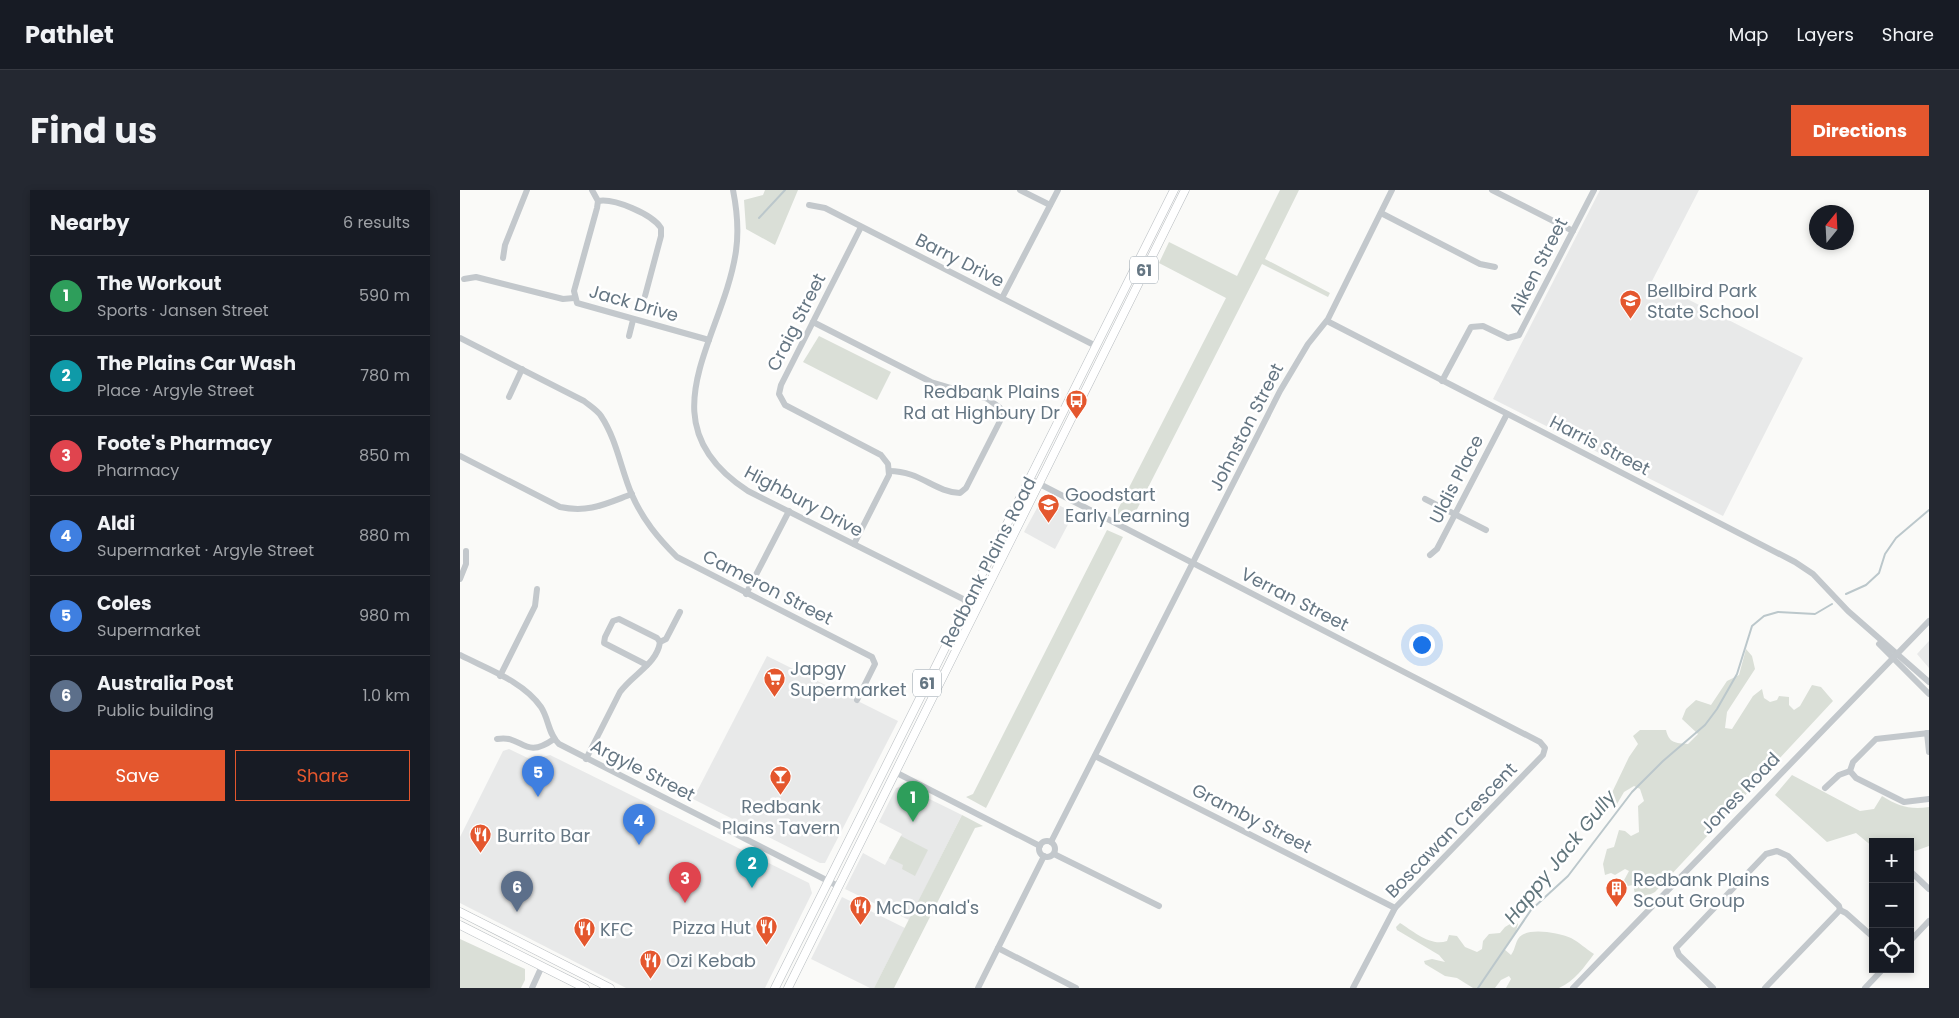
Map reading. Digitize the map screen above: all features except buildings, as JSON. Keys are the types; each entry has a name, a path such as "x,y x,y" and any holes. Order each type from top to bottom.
{"main road":[{"name":"Redbank Plains Road","path":"775,988 1174,190"},
{"name":"Redbank Plains Road","path":"788,988 1185,190"},
{"path":"887,766 893,766 906,740 913,737"},
{"path":"460,912 610,988"},
{"path":"460,925 585,988"},
{"path":"784,970 793,966 808,938 815,934"}],"street":[{"path":"503,258 527,190"},
{"path":"592,190 598,201 615,201 651,219 661,228 661,236 646,296"},
{"name":"Highbury Drive","path":"733,190 737,213 736,251 698,370 693,402 694,417 700,437 710,457 723,472 748,491 977,606"},
{"path":"1020,190 1050,205"},
{"path":"1002,298 1058,190"},
{"name":"Johnston Street","path":"1051,842 1192,562 1296,364 1327,321 1392,190"},
{"path":"1492,190 1573,232"},
{"name":"Aiken Street","path":"1442,381 1469,330 1474,325 1483,326 1508,338 1519,335 1594,190"},
{"name":"Jack Drive","path":"598,201 574,298 582,306 709,340"},
{"name":"Barry Drive","path":"809,205 825,208 1096,346"},
{"path":"1381,213 1480,264 1495,266"},
{"name":"Craig Street","path":"861,227 781,385 779,394 785,406 881,455 888,464 890,471"},
{"path":"464,279 476,277 563,299 574,298"},
{"path":"628,336 633,320"},
{"name":"Harris Street","path":"1327,321 1795,562 1813,574 1895,656"},
{"path":"813,322 931,382 988,399 1000,408 1000,421 966,488 960,493 952,493 911,472 890,471 854,544"},
{"name":"Cameron Street","path":"460,338 584,401 601,415 611,435 632,494 657,538 677,557 872,657 876,664 857,700"},
{"path":"509,397 522,369"},
{"name":"Uldis Place","path":"1430,555 1437,549 1507,414"},
{"path":"460,456 560,507 577,511 596,508 632,494"},
{"name":"Verran Street","path":"1030,479 1540,742 1545,748"},
{"path":"1425,498 1486,530"},
{"path":"746,594 788,512"},
{"path":"460,579 466,564 466,551"},
{"path":"500,676 535,606 537,589"},
{"path":"586,759 620,692 654,658 660,642 666,639 680,612"},
{"path":"647,665 604,642 613,621 619,619 657,638 660,642"},
{"name":"Jones Road","path":"1573,988 1929,621"},
{"path":"460,656 524,689 537,702 554,739 538,748 530,749 513,741 497,740"},
{"path":"1895,656 1929,682"},
{"path":"1895,656 1929,694"},
{"path":"1825,788 1840,775 1850,771 1853,762 1876,739 1928,733 1929,752"},
{"name":"Argyle Street","path":"554,739 586,759 838,886"},
{"name":"Boscawan Crescent","path":"1353,988 1395,908 1543,755 1545,748"},
{"name":"Gramby Street","path":"1095,756 1395,908"},
{"path":"1850,771 1856,778 1904,802 1929,799"},
{"path":"895,772 1040,846"},
{"path":"1040,846 1045,842 1051,842 1055,847 1054,854"},
{"path":"1040,846 1040,852 1044,856 1049,857 1054,854"},
{"path":"1714,988 1679,955 1676,948 1766,854 1777,851 1788,856 1840,906 1840,910"},
{"path":"1054,854 1159,906"},
{"path":"978,988 1044,856"},
{"path":"1914,874 1929,889"},
{"path":"1840,910 1846,912 1869,934"},
{"path":"1765,988 1840,910"},
{"path":"1914,936 1929,921"},
{"path":"998,948 1076,988"},
{"path":"532,988 542,966"},
{"path":"1865,988 1879,973"}],"shaded area":[{"path":"765,190 798,190 775,245 746,229 744,200 763,195"},
{"path":"1280,190 1299,190 1265,259 1330,293 1328,297 1262,264 1131,521 1116,513 1226,298 1159,263 1169,242 1237,276"},
{"name":"Bellbird Park State School","path":"1600,190 1699,190 1652,281 1803,358 1723,516 1493,399"},
{"path":"819,336 891,372 877,400 803,362"},
{"name":"Goodstart Early Learning","path":"1043,497 1074,513 1055,549 1024,532"},
{"path":"1107,530 1123,537 986,808 966,797 973,794"},
{"path":"1929,641 1929,668 1917,654"},
{"path":"1746,649 1752,656 1755,669 1727,712 1725,728 1732,729 1753,696 1762,689 1764,698 1770,702 1777,700 1779,696 1789,697 1789,705 1794,710 1800,706 1812,685 1821,687 1833,701 1655,892 1643,898 1635,894 1633,885 1628,886 1623,882 1629,871 1625,869 1615,875 1611,873 1605,875 1603,864 1607,849 1614,847 1619,830 1625,831 1631,836 1639,832 1638,806 1644,801 1640,789 1634,786 1624,792 1617,804 1607,803 1629,757 1638,744 1633,736 1640,730 1666,730 1671,740 1688,744 1698,734 1682,719 1686,709 1696,700 1711,705 1727,681 1739,675"},
{"path":"767,656 898,721 825,863 820,863 693,799"},
{"path":"509,749 532,760 550,755 809,883 812,893 765,988 626,988 460,903 460,837 503,751"},
{"path":"1792,775 1860,811 1874,809 1882,796 1904,806 1916,808 1929,807 1929,846 1914,851 1914,838 1869,838 1869,844 1856,833 1827,842 1775,795"},
{"path":"903,786 962,815 909,920 845,889 863,853 885,865 902,834 879,822 896,788"},
{"path":"962,815 983,826 975,828 894,988 874,988"},
{"path":"901,836 928,850 915,876 902,869 903,865 889,858"},
{"path":"842,897 905,928 874,988 870,988 811,959"},
{"path":"1515,921 1518,924 1516,931 1504,949 1511,955 1520,937 1533,932 1560,934 1577,941 1594,954 1574,978 1559,988 1506,988 1511,979 1509,976 1501,980 1495,988 1473,988 1457,978 1445,976 1425,964 1424,961 1432,959 1445,962 1439,955 1397,930 1396,927 1400,923 1422,937 1435,942 1447,941 1449,935 1457,936 1465,947 1477,952 1482,949 1483,941 1489,934 1500,933 1505,927"},
{"path":"460,939 525,969 525,980 521,988 460,988"}],"waterway":[{"path":"759,218 785,190"},
{"name":"Happy Jack Gully","path":"1846,594 1866,585 1879,573 1885,554 1896,538 1929,510"},
{"name":"Happy Jack Gully","path":"1478,988 1531,910 1568,876 1632,792 1663,761 1705,725 1717,709 1737,674 1752,626 1764,616 1778,612 1815,614 1832,604"}],"place":[{"name":"Bellbird Park State School","path":"1631,319"},
{"name":"Redbank Plains Rd at Highbury Dr","path":"1076,420"},
{"name":"Goodstart Early Learning","path":"1049,523"},
{"name":"Japgy Supermarket","path":"774,697"},
{"name":"Redbank Plains Tavern","path":"781,795"},
{"name":"Coles","path":"538,797"},
{"name":"The Workout","path":"913,822"},
{"name":"Aldi","path":"639,845"},
{"name":"Burrito Bar","path":"481,854"},
{"name":"The Plains Car Wash","path":"752,888"},
{"name":"Foote's Pharmacy","path":"685,903"},
{"name":"Redbank Plains Scout Group","path":"1617,908"},
{"name":"Australia Post","path":"517,912"},
{"name":"McDonald's","path":"860,926"},
{"name":"Pizza Hut","path":"767,946"},
{"name":"KFC","path":"584,948"},
{"name":"Ozi Kebab","path":"650,979"}]}
